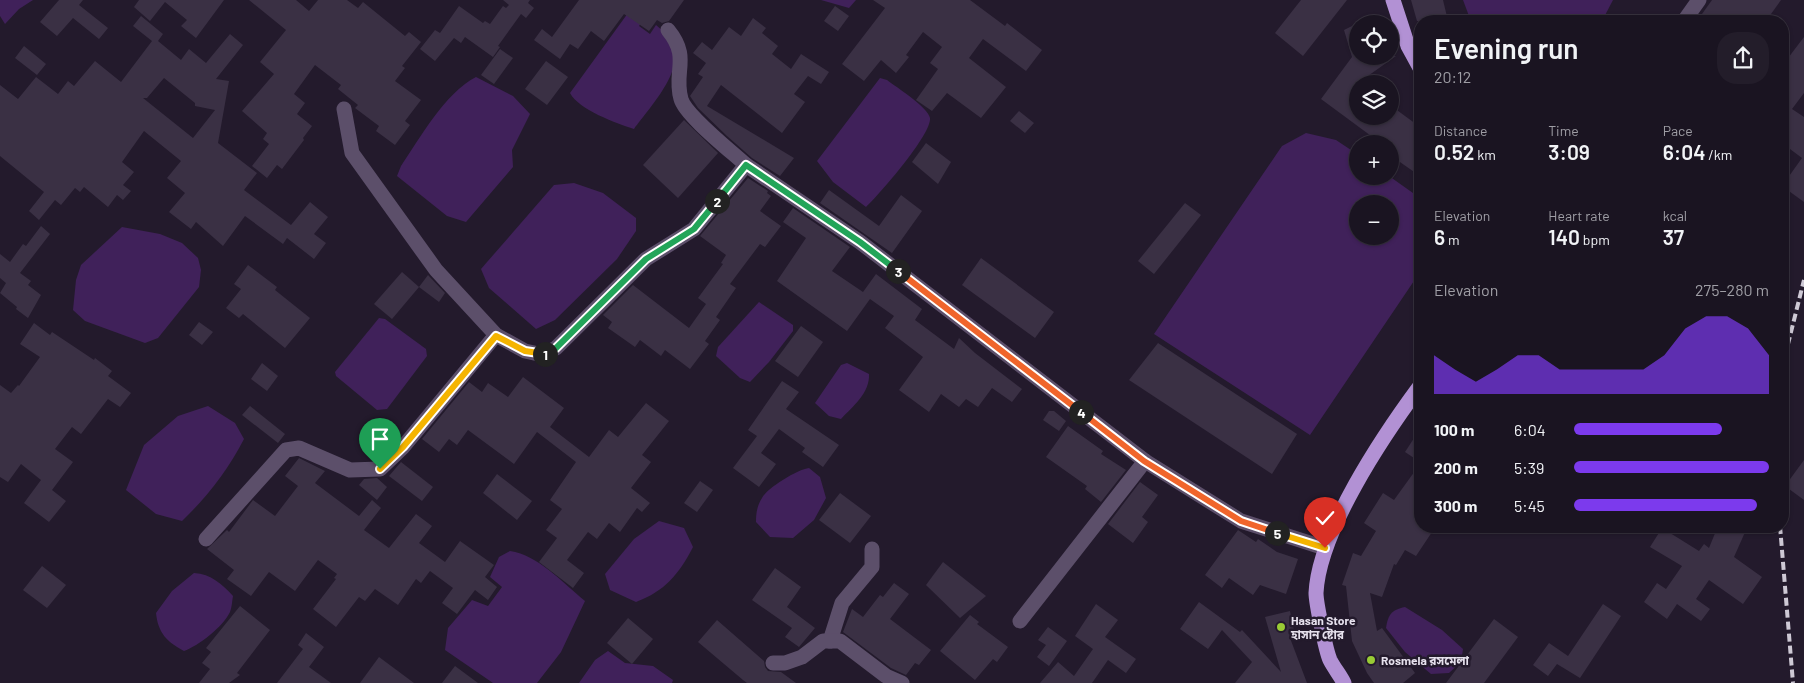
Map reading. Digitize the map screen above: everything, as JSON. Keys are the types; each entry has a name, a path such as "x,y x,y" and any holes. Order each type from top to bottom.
{"highway":[{"path":"1393,0 1408,46 1414,57"},
{"path":"1344,683 1330,658 1316,594 1325,548 1338,518 1395,420 1414,394"}],"street":[{"path":"1688,15 1699,0"},
{"path":"668,30 678,42 681,56 681,100 694,117 746,165 860,242 1144,461 1241,521 1325,548"},
{"path":"344,109 352,153 436,270 496,336 525,351 543,355 556,348 646,259 694,229 746,165"},
{"path":"206,539 286,450 299,448 350,470 380,469 403,447 496,336"},
{"path":"1020,620 1144,461"},
{"path":"830,641 842,603 872,567 872,549"},
{"path":"773,663 785,663 802,657 824,641 840,641 886,676 902,683"}],"shaded area":[{"path":"0,0 33,0 19,9 5,24 0,16"},
{"path":"821,0 856,0 849,8"},
{"path":"1463,0 1613,0 1605,15 1469,15"},
{"path":"628,13 645,17 639,26 650,34 656,25 669,36 675,47 675,59 666,84 634,129 589,110 581,105 570,93"},
{"path":"476,77 513,96 530,114 512,150 513,167 466,222 447,216 397,176 401,166 434,117 454,94"},
{"path":"880,78 887,80 911,97 924,108 930,118 923,137 914,150 866,207 833,182 817,161"},
{"path":"1306,133 1336,140 1349,149 1349,185 1399,185 1399,183 1414,194 1414,281 1310,435 1154,334 1282,146"},
{"path":"574,183 603,193 636,218 636,231 617,259 555,320 536,329 489,288 481,269 554,185"},
{"path":"122,227 160,234 182,243 198,258 201,270 199,287 158,338 145,343 85,321 73,310 76,280 81,265"},
{"path":"759,302 793,325 793,331 769,362 750,382 740,378 716,356 718,347"},
{"path":"379,318 385,319 426,349 427,356 387,409 377,410 336,376 335,372"},
{"path":"847,363 869,374 869,381 860,399 841,419 829,416 815,403 841,365"},
{"path":"208,406 235,423 244,439 216,483 182,521 156,514 126,490 144,445 178,416"},
{"path":"809,468 820,477 826,498 814,520 793,538 770,537 756,522 760,501 776,484"},
{"path":"659,521 684,528 693,547 682,565 663,587 636,602 610,590 605,574 634,539"},
{"path":"510,551 530,558 540,564 585,601 561,652 537,683 493,683 445,650 448,628 472,600 488,606 502,587 490,577 499,557"},
{"path":"194,573 206,575 225,587 233,596 232,606 227,618 216,630 190,649 184,651 164,636 156,613 172,591"},
{"path":"1405,607 1442,630 1463,649 1461,662 1449,673 1431,674 1405,652 1386,628 1391,614"},
{"path":"608,651 625,663 653,666 673,680 672,683 579,683 595,660"}],"building":[{"path":"59,0 83,0 79,5 108,28 99,39 73,18 57,36 40,22"},
{"path":"139,0 224,0 196,38 181,26 187,20 165,2 150,21 134,7"},
{"path":"249,0 296,0 309,11 318,0 347,0 358,8 363,2 405,36 409,32 421,42 402,66 405,68 395,81 421,100 405,121 410,125 395,145 376,131 379,126 355,108 358,105 338,89 341,85 315,65 294,94 305,103 297,114 312,126 303,138 304,140 282,169 277,165 267,178 252,166 269,144 263,139 267,133 242,111 274,74 260,62 286,30"},
{"path":"503,0 530,0 528,3 534,8 526,18 521,14 498,46 500,47 493,57 465,37 461,43 454,38 435,61 420,49 435,30 440,33 459,6 483,23 485,21 490,24 503,6 506,8 509,5"},
{"path":"579,0 684,0 669,21 662,23 657,20 649,31 624,14 604,41 591,31 578,49 570,44 560,59 534,40 542,29 552,37"},
{"path":"873,0 970,0 1005,26 1007,23 1042,50 1026,71 983,39 969,58 1006,87 981,118 947,93 932,111 916,100 938,69 930,63 942,47 923,32 906,55 909,57 896,73 881,60 864,81 842,64 885,8"},
{"path":"1301,0 1347,0 1303,56 1275,33"},
{"path":"1411,0 1443,0 1447,15 1415,15"},
{"path":"1712,0 1781,0 1770,15 1701,15"},
{"path":"835,6 849,16 838,31 824,21"},
{"path":"141,16 163,34 158,41 181,60 189,49 206,63 230,34 243,45 216,79 229,81 218,143 257,173 244,190 291,225 310,202 328,217 314,234 326,243 314,259 287,238 283,244 245,216 223,246 196,222 191,229 169,212 185,193 167,178 181,161 144,131 122,162 134,172 123,185 131,191 123,200 117,195 108,207 84,187 80,192 75,188 61,205 55,200 39,220 29,211 44,192 0,156 0,85 18,99 36,77 58,94 68,81 74,86 95,61 121,82 152,41 133,26","holes":["164,78 195,103 195,106 215,110 193,138 143,98 147,98"]},
{"path":"753,18 766,28 762,33 778,46 772,54 791,69 801,54 829,72 821,84 808,76 794,94 805,102 782,133 721,85 707,106 794,158 780,176 752,158 727,136 698,108 690,96 703,77 698,74 706,63 693,53 702,42 712,50 729,27 741,36"},
{"path":"1349,28 1349,47 1344,30"},
{"path":"1804,37 1804,93 1792,109 1804,117 1804,202 1789,191 1789,176 1802,158 1789,148 1789,57"},
{"path":"24,46 46,64 37,75 15,58"},
{"path":"500,49 513,58 494,84 481,75"},
{"path":"546,61 568,77 547,105 525,89"},
{"path":"1349,61 1349,65 1383,65 1369,75 1349,75 1349,120 1321,99"},
{"path":"1019,111 1034,123 1025,133 1010,121"},
{"path":"1399,112 1414,123 1414,172 1399,161 1399,135 1370,135 1356,125 1399,125"},
{"path":"684,120 718,153 678,198 643,165"},
{"path":"926,143 951,162 938,184 912,162"},
{"path":"748,178 768,191 767,193 771,196 760,211 781,226 765,247 760,244 730,284 736,288 716,317 720,320 705,341 709,344 690,369 665,350 661,356 640,340 635,347 608,328 612,322 603,315 633,285 689,328 706,304 698,298 723,264 721,263 726,255 700,236"},
{"path":"829,190 879,226 901,195 922,211 892,253 820,203"},
{"path":"1185,203 1201,215 1154,274 1138,261"},
{"path":"793,208 850,247 832,271 863,292 876,274 922,309 915,320 954,349 959,338 975,353 1022,389 1012,402 992,388 978,407 966,399 959,407 941,394 929,412 899,390 923,357 885,328 894,316 870,299 847,331 777,281 806,238 783,222"},
{"path":"41,226 50,234 20,273 31,281 28,285 41,295 28,318 0,293 6,283 0,278 0,254 10,262 23,244 26,246"},
{"path":"981,258 1054,312 1035,338 962,285"},
{"path":"248,265 277,287 275,290 310,318 285,348 243,314 239,318 226,308 241,289 234,284"},
{"path":"402,272 419,287 392,319 374,304"},
{"path":"428,275 445,293 439,302 419,287"},
{"path":"199,322 213,332 202,345 189,335"},
{"path":"34,323 50,335 52,332 94,360 95,358 112,371 108,376 131,393 120,407 108,399 81,434 72,427 55,449 73,462 52,490 66,501 49,522 24,503 41,480 21,464 8,482 0,477 0,385 11,393 19,386 40,357 20,344"},
{"path":"801,326 823,342 798,377 775,361"},
{"path":"1158,343 1297,434 1272,474 1129,380"},
{"path":"262,363 278,376 267,391 251,379"},
{"path":"523,377 564,408 550,427 589,457 609,430 618,437 646,403 669,421 642,455 651,462 631,488 650,503 642,512 637,508 620,532 609,523 597,539 588,532 567,560 584,573 573,588 539,562 557,538 546,530 562,509 550,500 576,462 537,432 514,464 468,430 457,445 449,439 439,452 422,439 469,382 482,392 488,383 508,397"},
{"path":"782,381 799,392 786,409 839,445 823,467 802,452 805,448 779,429 761,453 776,464 759,487 733,468 757,436 748,430"},
{"path":"250,406 285,434 278,443 242,415"},
{"path":"1049,411 1054,411 1066,421 1059,431 1043,420"},
{"path":"1068,426 1103,451 1101,454 1126,470 1101,502 1085,489 1087,486 1046,457"},
{"path":"1414,438 1414,458 1405,452"},
{"path":"299,458 325,471 315,483 359,516 372,500 381,508 364,530 389,548 416,514 432,526 419,543 445,562 460,541 494,565 485,577 497,587 488,600 475,590 457,614 442,603 453,588 430,571 421,583 416,579 398,605 375,589 365,601 359,597 336,627 313,609 336,579 334,578 337,574 318,560 295,591 269,572 251,596 227,579 234,570 207,549 227,530 229,532 253,500 275,516 298,486 285,476"},
{"path":"1804,460 1804,500 1789,489 1789,481"},
{"path":"401,462 433,487 422,501 389,476"},
{"path":"1414,472 1414,533 1431,533 1416,556 1405,550 1396,565 1394,564 1382,597 1370,593 1377,631 1382,628 1415,673 1403,683 1374,683 1367,673 1352,641 1346,586 1342,585 1353,553 1361,556 1376,531 1364,523 1383,493 1394,500"},
{"path":"497,474 532,501 517,520 483,493"},
{"path":"377,478 387,487 377,500 359,485 364,479"},
{"path":"700,481 713,490 697,512 684,503"},
{"path":"1140,482 1158,495 1142,517 1148,522 1133,543 1108,524"},
{"path":"840,493 871,516 850,543 819,520"},
{"path":"1238,530 1256,542 1258,539 1277,552 1298,559 1286,594 1260,585 1253,595 1229,578 1222,588 1205,575"},
{"path":"1659,533 1670,533 1699,551 1704,544 1709,548 1715,533 1745,533 1734,557 1762,577 1743,604 1709,580 1696,599 1710,609 1701,621 1677,604 1667,619 1644,602 1657,583 1666,589 1682,566 1650,547"},
{"path":"943,562 986,596 960,618 926,585"},
{"path":"42,566 66,585 47,608 23,590"},
{"path":"775,568 801,587 787,607 815,628 799,647 785,637 792,628 752,600"},
{"path":"894,583 909,594 890,619 931,650 919,665 915,663 906,675 891,668 843,632 852,609 863,617 880,595 883,597"},
{"path":"1199,602 1240,632 1242,630 1281,672 1265,617 1290,611 1295,636 1290,638 1307,683 1235,683 1252,662 1222,630 1208,649 1180,629"},
{"path":"1096,604 1118,620 1105,637 1136,659 1126,673 1108,660 1092,683 1040,683 1058,662 1074,676 1093,649 1075,636"},
{"path":"1603,604 1621,616 1580,678 1557,664 1548,676 1533,665 1549,643 1568,656"},
{"path":"240,606 270,630 237,673 240,675 229,683 199,683 210,669 202,663 211,652 206,648"},
{"path":"970,615 979,622 977,624 1008,647 997,662 993,659 975,680 940,651"},
{"path":"628,618 653,639 632,664 607,643"},
{"path":"1494,619 1518,637 1484,683 1446,683"},
{"path":"717,620 764,661 768,671 781,672 796,683 747,683 743,680 698,642"},
{"path":"1048,627 1067,641 1049,666 1037,657 1046,645 1038,640"},
{"path":"306,633 324,647 309,667 331,683 277,683 303,649 298,645"},
{"path":"379,657 414,683 360,683"},
{"path":"455,666 478,683 442,683"}],"railway":[{"path":"1789,340 1804,280"},
{"path":"1781,533 1793,683"}],"place":[{"name":"Hasan Store হাসান ষ্টোর","path":"1281,627"},
{"name":"Rosmela রসমেলা","path":"1371,660"}],"route":[{"path":"380,469 403,447 496,336 525,351 543,355 556,348 646,259 694,229 746,165 860,242 1144,461 1241,521 1325,548"}]}
